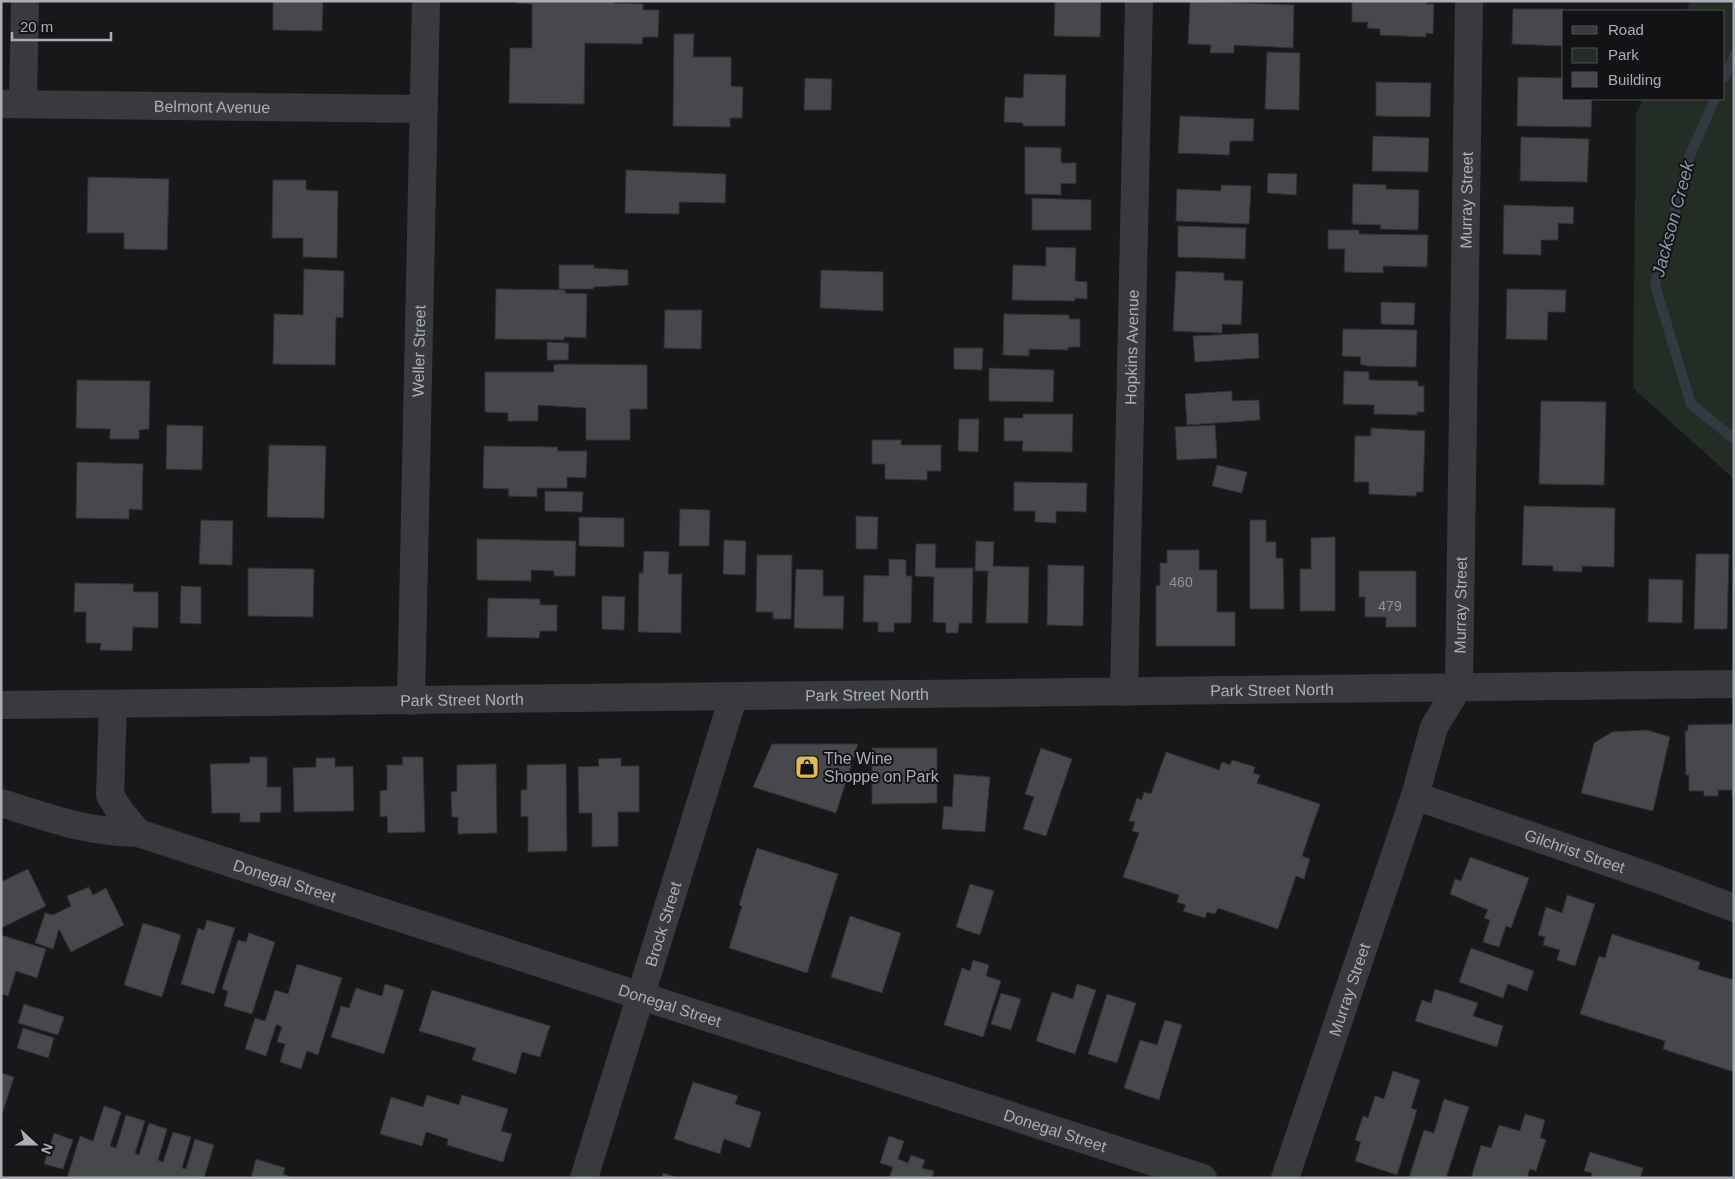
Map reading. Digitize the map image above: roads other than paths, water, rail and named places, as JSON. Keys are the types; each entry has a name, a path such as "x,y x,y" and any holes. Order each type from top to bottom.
{"street":[{"path":"12,104 25,1"},
{"name":"Weller Street","path":"411,701 426,1"},
{"name":"Hopkins Avenue","path":"1124,692 1139,1"},
{"name":"Murray Street","path":"1285,1178 1414,796 1434,727 1459,686 1469,1"},
{"name":"Belmont Avenue","path":"12,104 424,109"},
{"name":"Park Street North","path":"1,706 1734,684"},
{"name":"Brock Street","path":"584,1178 733,698"},
{"path":"113,704 110,795 119,810 138,832"},
{"name":"Gilchrist Street","path":"1414,796 1654,878 1734,908"},
{"name":"Donegal Street","path":"1,803 76,827 106,832 138,832 1202,1178"}],"waterway":[{"name":"Jackson Creek","path":"1725,76 1734,56"},
{"name":"Jackson Creek","path":"1715,100 1690,155 1655,285 1691,404 1734,439"}],"place":[{"name":"The Wine Shoppe on Park","path":"807,767"}]}
